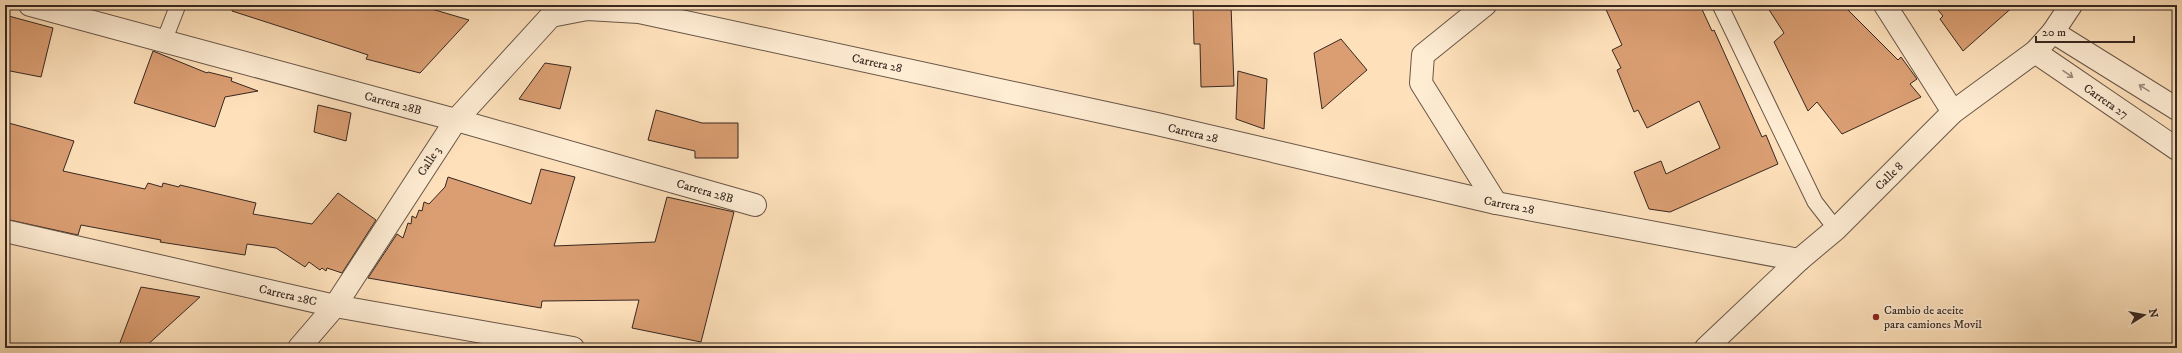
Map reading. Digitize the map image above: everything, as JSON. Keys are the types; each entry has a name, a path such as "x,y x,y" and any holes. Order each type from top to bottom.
{"street":[{"name":"Carrera 28B","path":"30,5 456,120 755,205"},
{"path":"1485,5 1423,55 1421,83 1496,203"},
{"path":"1885,5 1953,112"},
{"name":"Calle 8","path":"1706,348 1799,260 1836,228 1953,112 2035,52 2054,32 2071,5"},
{"name":"Carrera 28","path":"587,9 639,12 1157,124 1496,203 1799,260"},
{"name":"Calle 3","path":"299,348 335,306 456,120 552,16 587,9"},
{"path":"2054,32 2177,109"},
{"name":"Carrera 27","path":"2035,52 2177,149"},
{"name":"Carrera 28C","path":"5,231 335,306 573,348"}],"lane":[{"path":"164,42 178,5"},
{"path":"1720,5 1814,202 1836,228"}],"building":[{"path":"233,5 418,5 469,20 420,73 366,59 368,55 232,11"},
{"path":"1193,5 1231,5 1234,86 1201,87 1200,44 1194,44"},
{"path":"1604,5 1700,5 1712,31 1714,30 1762,137 1766,135 1778,164 1670,212 1649,209 1634,172 1661,161 1666,174 1720,148 1699,101 1647,128 1638,110 1634,112 1617,70 1621,68 1612,50 1622,45"},
{"path":"1766,5 1843,5 1898,60 1901,57 1917,79 1910,84 1921,97 1842,134 1817,102 1808,111 1774,42 1784,33"},
{"path":"1934,5 2015,5 1963,51 1940,19 1943,16"},
{"path":"5,15 53,28 41,77 5,70"},
{"path":"1341,39 1367,70 1322,109 1314,53"},
{"path":"153,51 207,73 232,78 231,81 258,91 225,97 215,127 134,103"},
{"path":"545,63 571,67 560,109 519,99"},
{"path":"1238,71 1267,79 1264,129 1236,119"},
{"path":"318,105 351,113 346,141 314,132"},
{"path":"656,110 702,123 738,123 738,158 695,158 695,151 648,140"},
{"path":"5,122 74,141 63,171 145,189 148,183 162,187 163,183 179,187 180,185 256,203 253,214 312,224 338,193 376,220 342,273 327,268 326,271 322,268 320,270 309,262 305,267 276,248 247,244 245,255 160,242 161,240 81,225 78,235 5,219"},
{"path":"541,169 575,177 554,246 655,242 667,197 734,212 701,342 632,328 639,300 542,301 541,308 368,278 397,234 403,238 408,223 411,224 412,216 416,218 419,210 422,211 424,202 429,204 445,187 448,177 531,204"},
{"path":"141,287 200,297 144,348 118,348"}],"place":[{"name":"Cambio de aceite para camiones Movil","path":"1876,317"}]}
